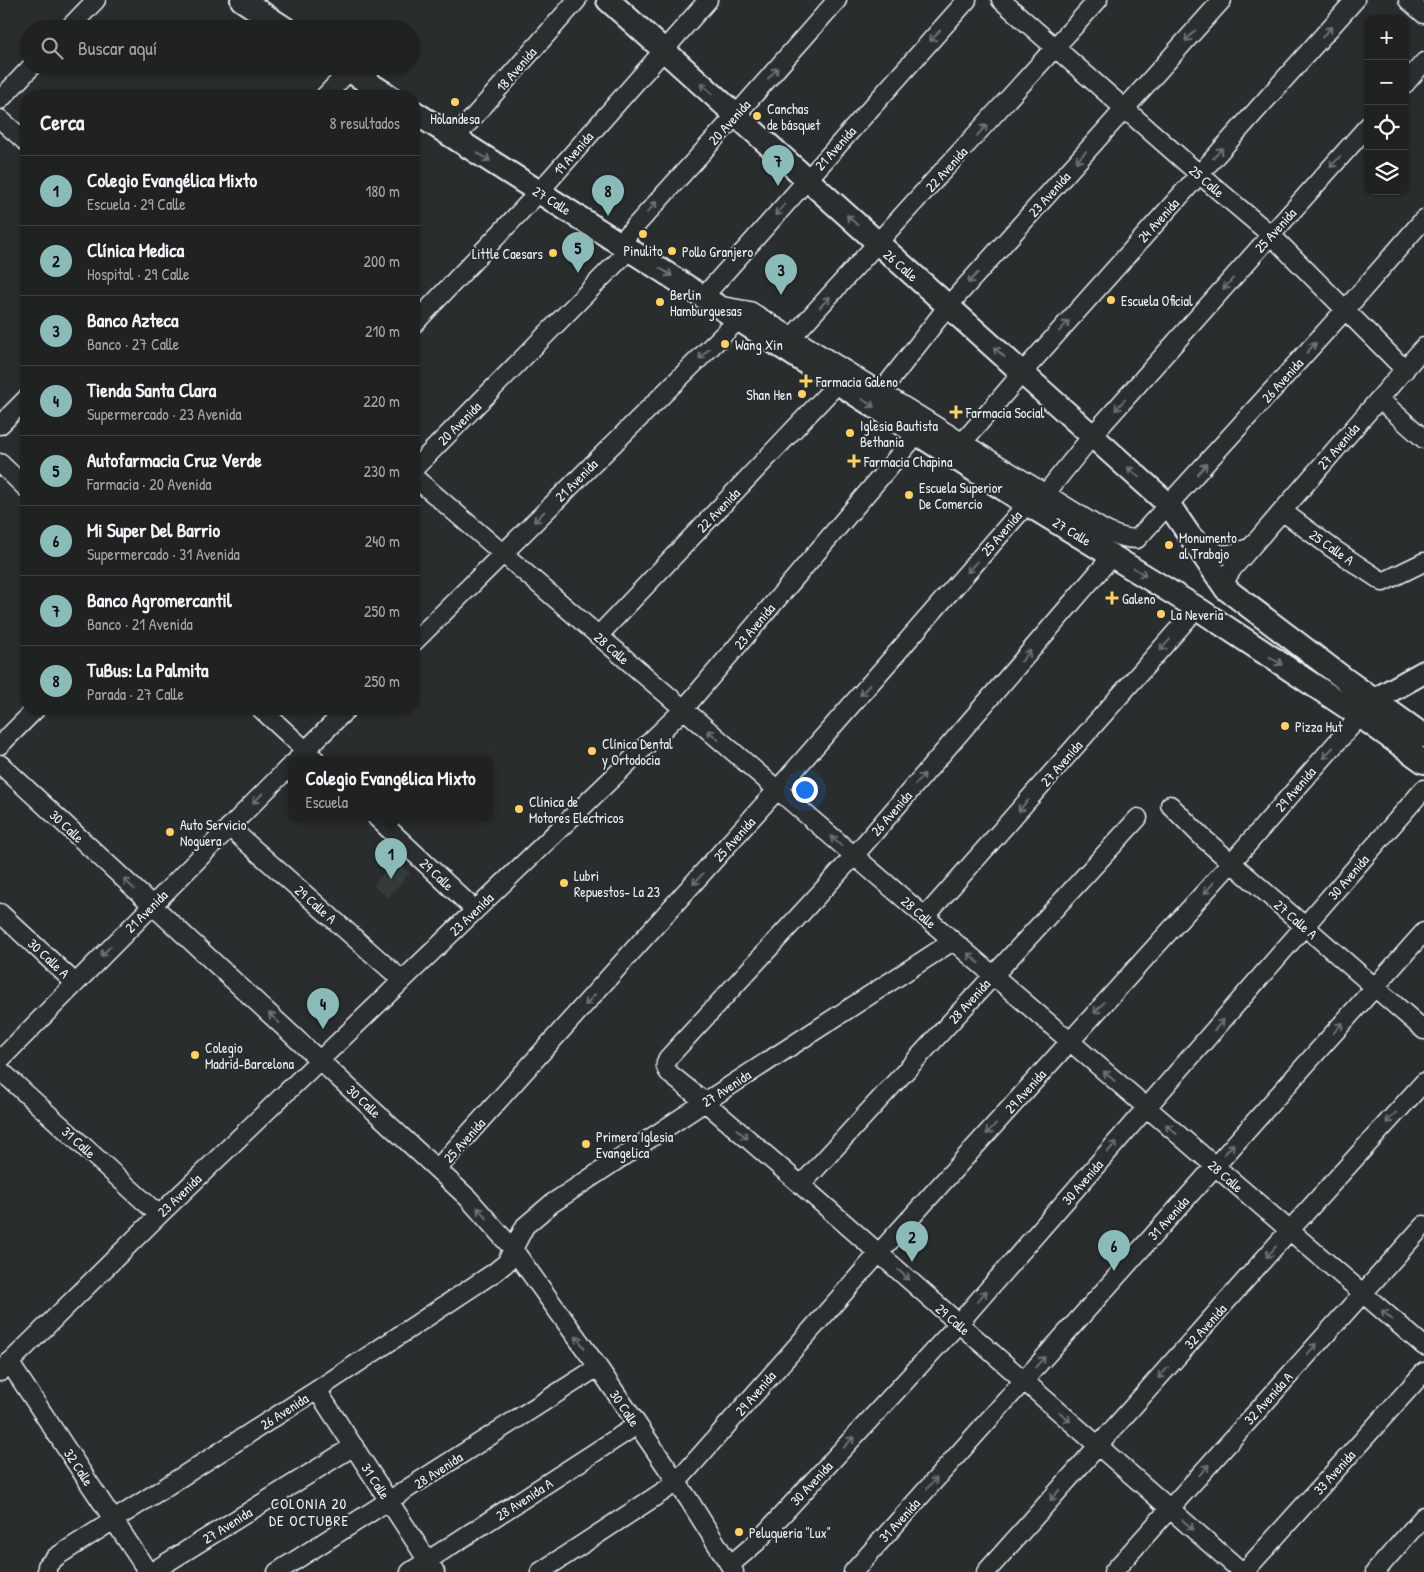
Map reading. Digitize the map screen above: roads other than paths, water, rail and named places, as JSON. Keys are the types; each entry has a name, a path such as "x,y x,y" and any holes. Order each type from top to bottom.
{"main road":[{"path":"242,0 272,20"},
{"name":"26 Calle","path":"608,0 1170,505 1190,534"},
{"path":"356,75 379,90"},
{"name":"27 Calle","path":"420,116 917,434 1036,499 1113,555 1197,608 1367,708 1424,736"},
{"name":"27 Calle","path":"1190,534 1226,589 1367,708 1424,762"},
{"path":"1367,708 1424,672"}],"street":[{"path":"77,20 96,0"},
{"name":"18 Avenida","path":"454,138 577,0"},
{"name":"19 Avenida","path":"420,318 539,192 708,0"},
{"name":"20 Avenida","path":"420,463 625,246 837,0"},
{"name":"21 Avenida","path":"710,300 807,179 967,0"},
{"name":"25 Calle","path":"1001,0 1271,235 1404,370"},
{"name":"22 Avenida","path":"792,337 1098,0"},
{"name":"23 Avenida","path":"881,392 948,306 1222,0"},
{"name":"24 Avenida","path":"963,442 1022,373 1356,0"},
{"path":"1408,0 1424,14"},
{"path":"1409,79 1424,62"},
{"path":"0,100 24,75"},
{"path":"330,90 341,75"},
{"path":"0,120 20,137"},
{"name":"25 Avenida","path":"438,1169 778,790 1364,130"},
{"name":"26 Avenida","path":"1137,539 1346,310 1424,219"},
{"name":"27 Calle","path":"710,300 750,311 963,442 1036,499 1109,532 1130,539 1137,539"},
{"name":"21 Avenida","path":"420,636 739,320"},
{"name":"27 Avenida","path":"1226,589 1226,577 1233,568 1254,546 1424,347"},
{"name":"22 Avenida","path":"598,636 838,383"},
{"path":"1379,399 1424,439"},
{"path":"0,426 20,405"},
{"name":"23 Avenida","path":"5,1367 159,1215 683,710 917,434"},
{"path":"0,464 20,482"},
{"name":"28 Calle","path":"420,482 1424,1346"},
{"name":"25 Calle A","path":"1282,511 1332,548 1383,582 1424,562"},
{"path":"1190,534 1209,549 1222,555 1230,555 1254,546"},
{"name":"26 Avenida","path":"665,1066 668,1058 854,856 1113,555"},
{"name":"27 Avenida","path":"925,917 1197,608"},
{"name":"29 Avenida","path":"672,1486 1069,1041 1231,863 1367,708"},
{"path":"0,745 30,715"},
{"path":"267,715 305,756"},
{"path":"307,756 342,715"},
{"name":"30 Calle","path":"0,764 468,1198 513,1249 598,1367 638,1425 672,1486 732,1568"},
{"name":"21 Avenida","path":"0,1060 288,768"},
{"name":"30 Avenida","path":"732,1568 958,1323 1424,789"},
{"name":"27 Calle A","path":"1170,805 1231,863 1424,1030"},
{"name":"28 Avenida","path":"801,1185 1138,818"},
{"name":"29 Calle","path":"381,821 475,910"},
{"name":"29 Calle A","path":"229,827 402,980"},
{"name":"30 Calle A","path":"0,913 75,983"},
{"name":"31 Avenida","path":"853,1572 1424,932"},
{"name":"27 Avenida","path":"513,1249 525,1226 534,1216 953,941"},
{"name":"29 Calle","path":"665,1066 671,1075 706,1102 1243,1572"},
{"name":"31 Calle","path":"0,1070 159,1215"},
{"name":"32 Avenida","path":"986,1572 1424,1082"},
{"name":"32 Avenida A","path":"1113,1572 1424,1224"},
{"name":"26 Avenida","path":"47,1569 56,1557 317,1390 495,1272 506,1262 513,1249"},
{"name":"32 Calle","path":"5,1367 148,1572"},
{"name":"28 Avenida","path":"277,1572 598,1367"},
{"name":"33 Avenida","path":"1243,1572 1424,1372"},
{"name":"31 Calle","path":"317,1390 432,1566"},
{"name":"28 Avenida A","path":"410,1572 432,1566 638,1425"},
{"name":"27 Avenida","path":"152,1572 354,1446"},
{"path":"540,1572 672,1486"},
{"path":"1375,1572 1424,1516"}],"place":[{"name":"Holandesa","path":"455,102"},
{"name":"Canchas de básquet","path":"757,116"},
{"name":"Banco Agromercantil","path":"778,186"},
{"name":"TuBus: La Palmita","path":"608,216"},
{"name":"Pinulito","path":"643,234"},
{"name":"Pollo Granjero","path":"672,251"},
{"name":"Little Caesars","path":"553,253"},
{"name":"Autofarmacia Cruz Verde","path":"578,273"},
{"name":"Banco Azteca","path":"781,295"},
{"name":"Escuela Oficial","path":"1111,300"},
{"name":"Berlin Hamburguesas","path":"660,302"},
{"name":"Wang Xin","path":"725,344"},
{"name":"Farmacia Galeno","path":"806,381"},
{"name":"Shan Hen","path":"802,394"},
{"name":"Farmacia Social","path":"956,412"},
{"name":"Iglesia Bautista Bethania","path":"850,433"},
{"name":"Farmacia Chapina","path":"854,461"},
{"name":"Escuela Superior De Comercio","path":"909,495"},
{"name":"Monumento al Trabajo","path":"1169,545"},
{"name":"Galeno","path":"1112,598"},
{"name":"La Neveria","path":"1161,614"},
{"name":"Pizza Hut","path":"1285,726"},
{"name":"Clínica Dental y Ortodocia","path":"592,751"},
{"name":"Clínica de Motores Electricos","path":"519,809"},
{"name":"Auto Servicio Noguera","path":"170,832"},
{"name":"Colegio Evangélica Mixto","path":"391,879"},
{"name":"Lubri Repuestos- La 23","path":"564,883"},
{"name":"Tienda Santa Clara","path":"323,1029"},
{"name":"Colegio Madrid-Barcelona","path":"195,1055"},
{"name":"Primera Iglesia Evangelica","path":"586,1144"},
{"name":"Clínica Medica","path":"912,1262"},
{"name":"Mi Super Del Barrio","path":"1114,1271"},
{"name":"Peluqueria \"Lux\"","path":"739,1532"}],"district":[{"name":"COLONIA 20 DE OCTUBRE","path":"309,1512"}]}
